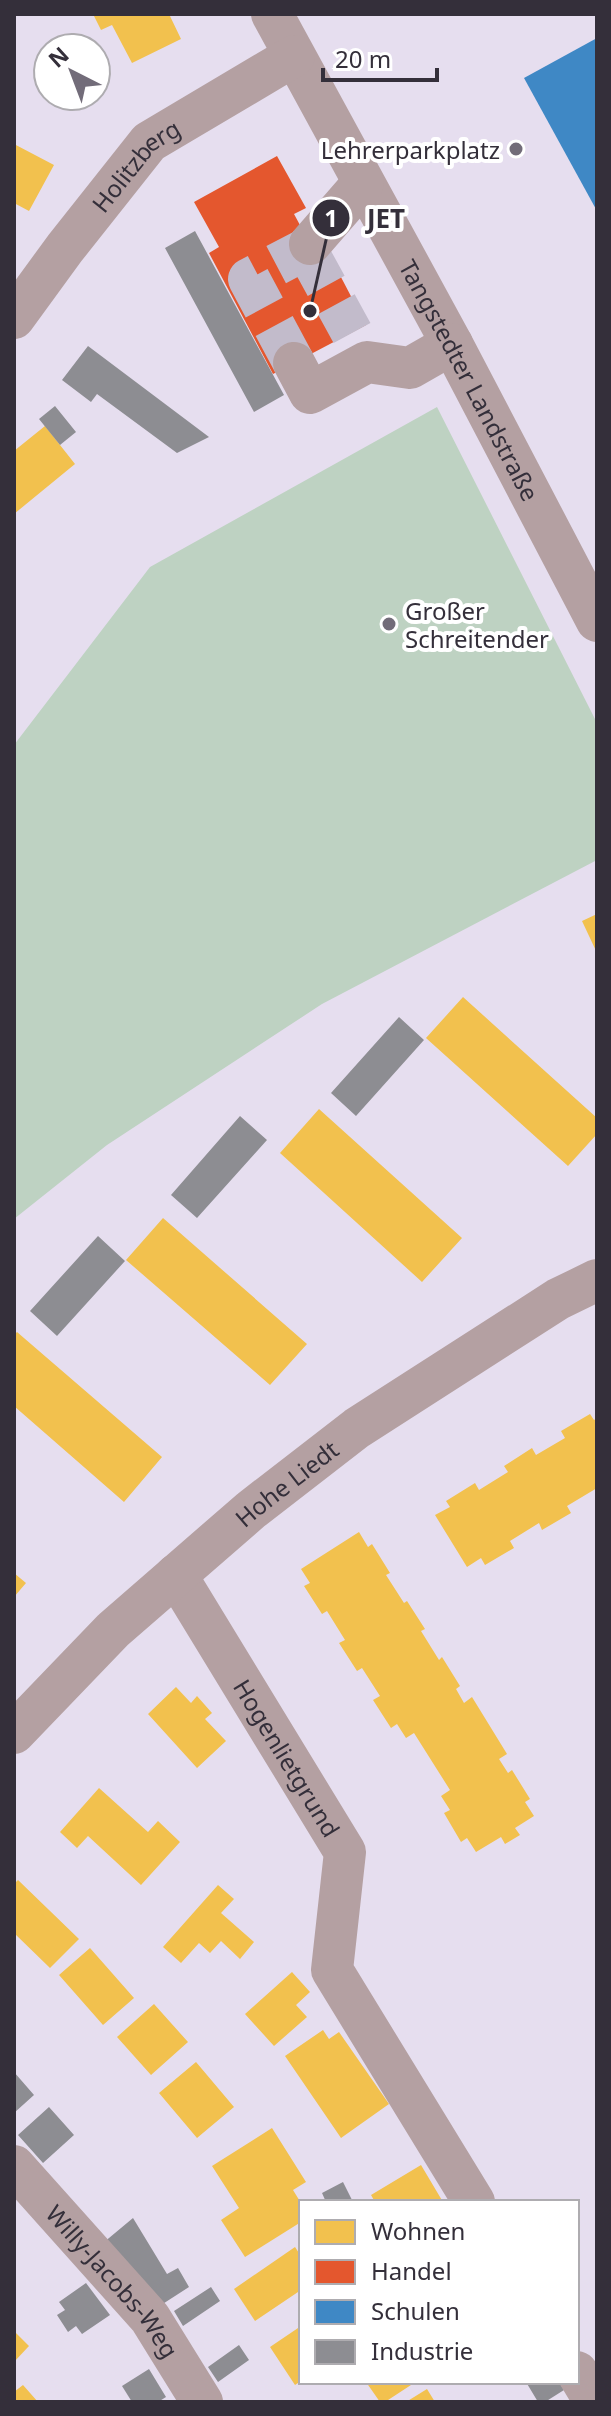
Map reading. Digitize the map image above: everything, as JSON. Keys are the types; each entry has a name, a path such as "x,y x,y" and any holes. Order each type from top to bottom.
{"street":[{"name":"Tangstedter Landstraße","path":"272,14 452,344 597,621"},
{"name":"Holitzberg","path":"14,318 149,142 294,56"},
{"path":"310,244 363,183"},
{"path":"294,363 310,393 360,348 410,368 452,344"},
{"name":"Hohe Liedt","path":"14,1733 113,1630 251,1510 357,1428 558,1299 597,1280"},
{"name":"Hogenlietgrund","path":"176,1575 345,1852 332,1970 473,2200"},
{"name":"Willy-Jacobs-Weg","path":"14,2166 150,2318 202,2402"},
{"path":"579,2375 595,2402"}],"green space":[{"path":"437,407 597,723 597,860 322,1004 107,1145 14,1219 14,745 150,567"}],"building: Wohnen":[{"path":"93,14 169,14 181,39 132,63 112,25 101,30"},
{"path":"14,144 54,165 29,211 14,203"},
{"path":"45,426 75,464 14,514 14,451"},
{"path":"597,914 597,953 582,921"},
{"path":"463,997 597,1118 597,1134 568,1166 426,1038"},
{"path":"319,1109 462,1238 422,1282 280,1153"},
{"path":"163,1218 307,1344 270,1385 126,1260"},
{"path":"17,1332 162,1457 124,1502 14,1406 14,1335"},
{"path":"590,1414 594,1420 597,1418 597,1488 567,1506 571,1513 542,1530 539,1523 510,1541 514,1548 485,1565 481,1558 467,1567 435,1515 450,1507 446,1501 475,1483 479,1490 508,1472 504,1466 532,1448 536,1455 565,1438 561,1431"},
{"path":"359,1532 368,1547 372,1544 390,1573 386,1575 425,1629 421,1631 439,1660 442,1657 460,1686 456,1689 464,1703 472,1697 507,1754 499,1759 508,1773 512,1770 530,1799 525,1802 534,1816 515,1828 520,1835 505,1844 501,1837 476,1852 467,1838 461,1842 444,1813 450,1810 441,1796 450,1790 414,1733 406,1738 397,1724 391,1728 373,1700 380,1696 362,1668 357,1671 339,1643 345,1640 327,1611 322,1614 304,1586 310,1583 301,1569"},
{"path":"14,1573 26,1583 14,1597"},
{"path":"176,1687 191,1703 197,1696 212,1713 205,1719 226,1741 197,1768 148,1714"},
{"path":"99,1788 148,1832 158,1821 180,1842 141,1885 88,1836 77,1848 60,1832"},
{"path":"18,1880 79,1939 50,1968 14,1933 14,1884"},
{"path":"218,1885 234,1899 221,1913 254,1942 240,1959 221,1941 210,1953 199,1943 181,1963 163,1947"},
{"path":"90,1948 134,1998 103,2025 59,1975"},
{"path":"292,1972 310,1992 296,2005 307,2017 274,2046 245,2014"},
{"path":"154,2004 188,2042 151,2075 117,2037"},
{"path":"323,2030 329,2039 339,2032 389,2104 341,2138 285,2056"},
{"path":"196,2062 234,2107 197,2138 159,2093"},
{"path":"272,2128 306,2182 293,2190 299,2200 299,2223 245,2257 221,2220 239,2208 212,2166"},
{"path":"421,2165 442,2200 374,2200 371,2195"},
{"path":"295,2247 299,2253 299,2291 255,2321 234,2289"},
{"path":"299,2327 299,2382 295,2385 270,2347"},
{"path":"14,2331 29,2346 14,2362"},
{"path":"367,2384 411,2385 385,2402 380,2402"},
{"path":"23,2385 38,2402 14,2402 14,2392"},
{"path":"427,2389 435,2402 406,2402"}],"building: Handel":[{"path":"277,156 306,208 294,214 321,264 331,258 366,325 273,374 209,253 219,247 194,202"}],"building: Schulen":[{"path":"597,38 597,211 524,78"}],"building: Industrie":[{"path":"195,231 284,395 254,412 165,248"},
{"path":"88,346 209,437 177,453 97,394 91,402 62,380"},
{"path":"55,406 76,432 60,445 39,419"},
{"path":"399,1017 424,1040 356,1116 331,1093"},
{"path":"240,1116 267,1140 197,1218 171,1195"},
{"path":"98,1236 125,1261 57,1336 30,1311"},
{"path":"14,2072 34,2095 14,2113"},
{"path":"49,2107 74,2135 43,2163 18,2135"},
{"path":"343,2182 352,2200 325,2200 322,2193"},
{"path":"133,2218 167,2274 178,2268 189,2287 158,2307 103,2243"},
{"path":"86,2283 110,2315 82,2334 76,2326 68,2332 57,2315 65,2310 59,2302"},
{"path":"211,2287 220,2301 183,2326 174,2311"},
{"path":"239,2345 249,2360 218,2382 208,2367"},
{"path":"149,2369 166,2397 158,2402 132,2402 122,2386"},
{"path":"527,2384 560,2384 564,2390 545,2402 538,2402"}],"tunnel":[{"path":"294,363 249,279 310,244"},
{"path":"306,249 352,333"}],"place":[{"name":"Lehrerparkplatz","path":"516,149"},
{"name":"JET","path":"310,311"},
{"name":"Großer Schreitender","path":"389,624"}]}
